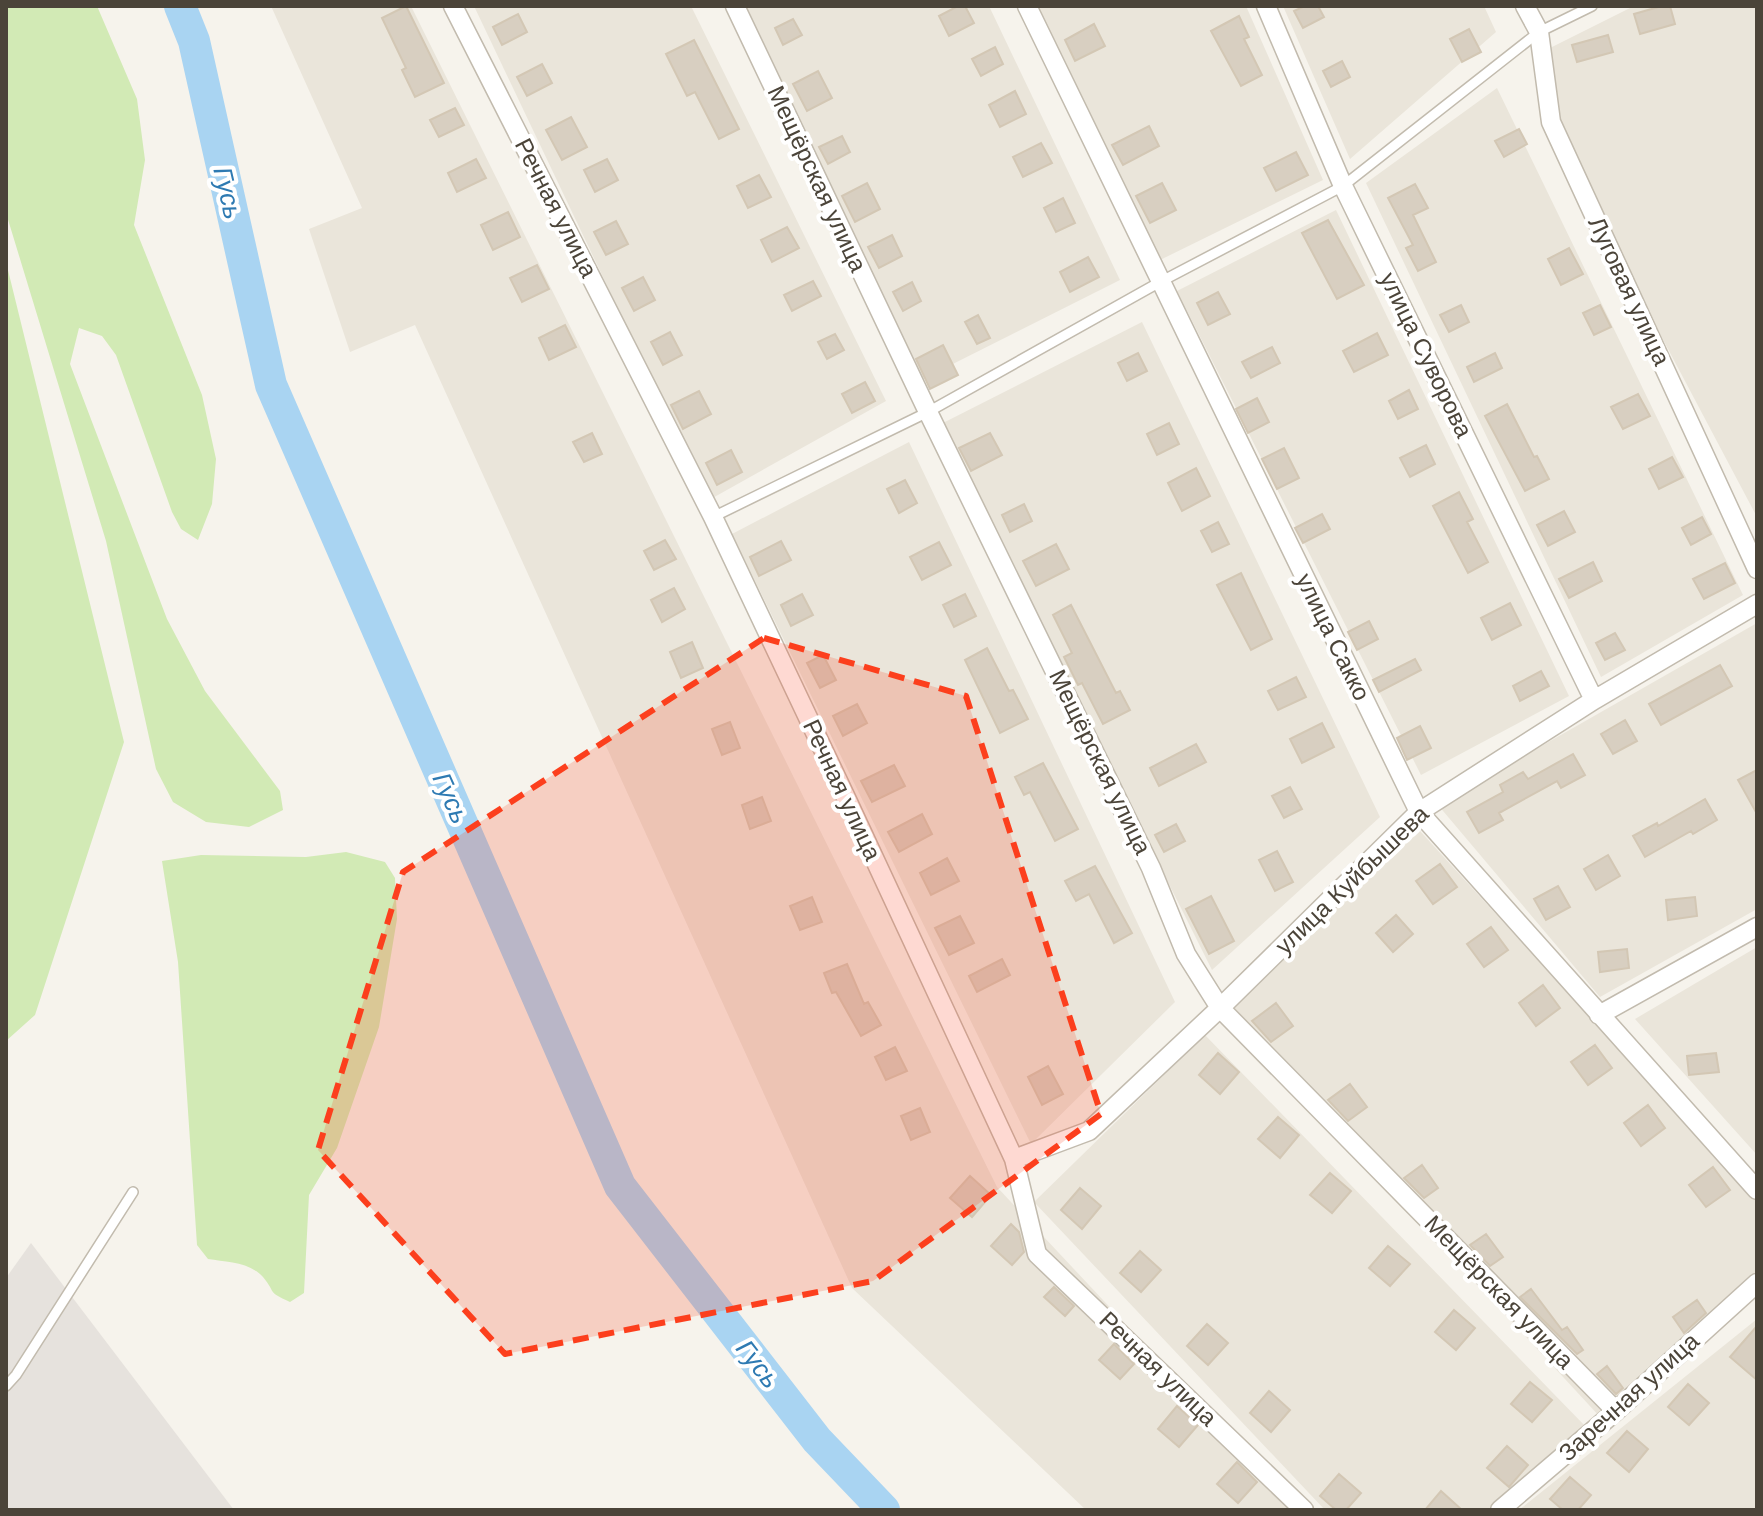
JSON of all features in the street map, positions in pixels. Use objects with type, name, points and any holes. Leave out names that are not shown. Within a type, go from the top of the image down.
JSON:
[{"type":"street","name":"Речная улица","points":[[453,6],[713,517],[1014,1159],[1037,1254],[1304,1510]]},
{"type":"street","name":"Мещёрская улица","points":[[735,6],[928,412],[1151,868],[1186,954],[1220,1008],[1616,1411]]},
{"type":"street","name":"улица Сакко","points":[[1027,6],[1419,812],[1757,1190]]},
{"type":"street","name":"улица Суворова","points":[[1266,6],[1343,186],[1594,700]]},
{"type":"street","name":"Луговая улица","points":[[1525,6],[1539,32],[1551,122],[1757,569]]},
{"type":"street","name":"улица Куйбышева","points":[[1014,1159],[1089,1131],[1220,1008],[1419,812],[1594,700],[1757,604]]},
{"type":"street","points":[[1599,1015],[1757,927]]},
{"type":"street","name":"Заречная улица","points":[[1500,1510],[1616,1411],[1757,1283]]},
{"type":"lane","points":[[713,517],[928,412],[1160,282],[1343,186],[1539,32],[1592,6]]},
{"type":"lane","points":[[6,1386],[133,1192]]},
{"type":"highlighted area","points":[[764,638],[966,696],[1101,1114],[873,1281],[505,1354],[318,1150],[403,872]]},
{"type":"shaded area","points":[[271,6],[411,6],[997,1187],[1300,1510],[1086,1510],[852,1288],[415,325],[350,352],[309,229],[362,208]]},
{"type":"shaded area","points":[[474,6],[691,6],[886,401],[709,500]]},
{"type":"shaded area","points":[[743,6],[989,6],[1120,280],[919,381]]},
{"type":"shaded area","points":[[1035,6],[1246,6],[1323,180],[1158,261]]},
{"type":"shaded area","points":[[1283,6],[1484,6],[1496,32],[1350,159]]},
{"type":"shaded area","points":[[1634,6],[1757,6],[1757,517],[1569,162],[1548,49]]},
{"type":"shaded area","points":[[1497,88],[1743,595],[1601,677],[1366,183]]},
{"type":"shaded area","points":[[1336,210],[1569,696],[1421,775],[1177,291]]},
{"type":"shaded area","points":[[1142,322],[1380,817],[1212,970],[939,425]]},
{"type":"shaded area","points":[[909,442],[1175,1002],[1031,1144],[732,534]]},
{"type":"shaded area","points":[[1757,623],[1757,909],[1600,997],[1438,805]]},
{"type":"shaded area","points":[[1420,831],[1757,1200],[1757,1294],[1601,1418],[1225,1012]]},
{"type":"shaded area","points":[[1757,947],[1757,1155],[1635,1019]]},
{"type":"shaded area","points":[[1205,1035],[1587,1428],[1487,1510],[1325,1510],[1034,1202]]},
{"type":"shaded area","points":[[31,1243],[234,1510],[6,1510],[6,1278]]},
{"type":"shaded area","points":[[1757,1319],[1757,1510],[1519,1510]]},
{"type":"green space","points":[[6,6],[97,6],[137,99],[145,160],[134,225],[202,395],[216,459],[212,504],[198,540],[181,529],[172,512],[116,355],[102,336],[79,328],[70,364],[167,619],[205,691],[280,791],[283,810],[249,827],[206,822],[173,802],[156,769],[106,541],[6,213]]},
{"type":"green space","points":[[6,262],[124,742],[35,1015],[6,1041]]},
{"type":"green space","points":[[346,852],[385,862],[395,878],[397,919],[379,1027],[337,1148],[309,1195],[304,1293],[290,1302],[275,1294],[258,1272],[237,1264],[208,1259],[197,1245],[178,962],[162,861],[201,855],[306,857]]},
{"type":"building","points":[[406,6],[444,83],[415,97],[402,70],[406,68],[382,18]]},
{"type":"building","points":[[958,6],[965,6],[974,23],[949,36],[939,16]]},
{"type":"building","points":[[1305,6],[1318,6],[1324,17],[1303,28],[1294,11]]},
{"type":"building","points":[[1670,6],[1675,24],[1640,34],[1634,14]]},
{"type":"building","points":[[518,14],[527,32],[502,45],[493,27]]},
{"type":"building","points":[[1239,16],[1249,37],[1244,39],[1262,75],[1241,86],[1211,31]]},
{"type":"building","points":[[793,19],[802,35],[783,45],[775,28]]},
{"type":"building","points":[[1094,24],[1105,46],[1075,61],[1065,40]]},
{"type":"building","points":[[1469,29],[1481,52],[1462,62],[1450,39]]},
{"type":"building","points":[[1608,35],[1613,52],[1577,62],[1572,45]]},
{"type":"building","points":[[694,40],[739,129],[719,139],[695,92],[687,96],[666,54]]},
{"type":"building","points":[[995,47],[1003,64],[981,76],[972,59]]},
{"type":"building","points":[[1342,61],[1350,77],[1331,87],[1323,71]]},
{"type":"building","points":[[542,64],[552,83],[527,96],[517,77]]},
{"type":"building","points":[[818,71],[832,98],[807,111],[793,84]]},
{"type":"building","points":[[1015,91],[1026,114],[1000,127],[989,105]]},
{"type":"building","points":[[455,108],[464,125],[439,137],[430,120]]},
{"type":"building","points":[[571,117],[587,147],[562,160],[546,130]]},
{"type":"building","points":[[1149,126],[1159,146],[1123,165],[1112,145]]},
{"type":"building","points":[[1519,129],[1527,144],[1504,157],[1495,141]]},
{"type":"building","points":[[842,136],[850,152],[828,164],[819,147]]},
{"type":"building","points":[[1041,143],[1052,163],[1023,177],[1013,157]]},
{"type":"building","points":[[1296,152],[1308,175],[1276,191],[1264,168]]},
{"type":"building","points":[[476,159],[486,178],[457,192],[448,173]]},
{"type":"building","points":[[607,159],[618,180],[595,192],[584,170]]},
{"type":"building","points":[[759,175],[771,197],[748,208],[737,186]]},
{"type":"building","points":[[867,183],[880,209],[855,222],[842,196]]},
{"type":"building","points":[[1162,183],[1176,210],[1150,223],[1136,196]]},
{"type":"building","points":[[1415,184],[1428,208],[1413,215],[1436,262],[1418,271],[1406,248],[1413,245],[1388,198]]},
{"type":"building","points":[[1063,198],[1075,223],[1056,232],[1044,208]]},
{"type":"building","points":[[508,212],[520,237],[493,250],[481,225]]},
{"type":"building","points":[[1328,220],[1364,285],[1337,299],[1302,233]]},
{"type":"building","points":[[616,221],[628,244],[606,255],[594,232]]},
{"type":"building","points":[[787,227],[799,248],[772,262],[761,240]]},
{"type":"building","points":[[892,235],[902,256],[879,268],[868,247]]},
{"type":"building","points":[[1569,248],[1583,274],[1561,285],[1548,259]]},
{"type":"building","points":[[1088,257],[1099,277],[1070,292],[1060,272]]},
{"type":"building","points":[[537,265],[549,289],[522,302],[510,278]]},
{"type":"building","points":[[643,277],[655,300],[634,311],[622,288]]},
{"type":"building","points":[[813,281],[821,296],[792,311],[784,295]]},
{"type":"building","points":[[912,282],[921,301],[903,311],[893,292]]},
{"type":"building","points":[[1218,292],[1230,314],[1208,325],[1197,303]]},
{"type":"building","points":[[1461,305],[1469,322],[1449,332],[1440,315]]},
{"type":"building","points":[[1600,305],[1611,327],[1594,335],[1583,313]]},
{"type":"building","points":[[978,315],[990,338],[977,344],[965,322]]},
{"type":"building","points":[[565,325],[576,347],[549,360],[539,338]]},
{"type":"building","points":[[670,332],[682,355],[663,365],[651,342]]},
{"type":"building","points":[[1377,333],[1388,355],[1354,372],[1343,351]]},
{"type":"building","points":[[835,334],[844,350],[827,359],[818,342]]},
{"type":"building","points":[[943,345],[958,375],[930,389],[916,359]]},
{"type":"building","points":[[1272,347],[1280,363],[1251,378],[1242,362]]},
{"type":"building","points":[[1138,353],[1147,371],[1127,381],[1118,363]]},
{"type":"building","points":[[1495,353],[1502,368],[1474,382],[1467,367]]},
{"type":"building","points":[[865,382],[875,401],[852,413],[842,394]]},
{"type":"building","points":[[1409,390],[1418,409],[1398,419],[1389,401]]},
{"type":"building","points":[[699,391],[711,414],[683,429],[671,405]]},
{"type":"building","points":[[1638,394],[1650,416],[1623,429],[1611,407]]},
{"type":"building","points":[[1257,398],[1269,422],[1248,433],[1236,409]]},
{"type":"building","points":[[1507,404],[1549,479],[1525,491],[1485,416]]},
{"type":"building","points":[[1169,423],[1179,444],[1157,455],[1147,434]]},
{"type":"building","points":[[592,433],[602,454],[584,462],[573,442]]},
{"type":"building","points":[[990,433],[1002,455],[971,471],[959,448]]},
{"type":"building","points":[[1426,445],[1435,464],[1410,477],[1400,458]]},
{"type":"building","points":[[1284,448],[1299,478],[1277,489],[1262,459]]},
{"type":"building","points":[[731,450],[742,472],[717,485],[706,463]]},
{"type":"building","points":[[1672,457],[1683,477],[1659,489],[1649,469]]},
{"type":"building","points":[[1196,468],[1210,496],[1182,511],[1168,483]]},
{"type":"building","points":[[905,480],[917,503],[899,513],[887,489]]},
{"type":"building","points":[[1459,492],[1473,519],[1467,522],[1488,562],[1468,573],[1433,506]]},
{"type":"building","points":[[1024,504],[1032,521],[1010,532],[1002,515]]},
{"type":"building","points":[[1564,511],[1575,532],[1548,546],[1537,525]]},
{"type":"building","points":[[1322,514],[1330,529],[1303,543],[1295,528]]},
{"type":"building","points":[[1702,517],[1711,534],[1691,545],[1682,528]]},
{"type":"building","points":[[1218,522],[1229,544],[1212,552],[1201,531]]},
{"type":"building","points":[[665,540],[676,559],[654,570],[644,551]]},
{"type":"building","points":[[781,541],[791,560],[759,576],[750,557]]},
{"type":"building","points":[[939,542],[951,565],[922,580],[910,557]]},
{"type":"building","points":[[1056,544],[1069,569],[1036,586],[1023,561]]},
{"type":"building","points":[[1593,562],[1602,581],[1569,598],[1559,579]]},
{"type":"building","points":[[1725,563],[1735,583],[1704,599],[1693,579]]},
{"type":"building","points":[[1241,573],[1272,639],[1251,650],[1217,585]]},
{"type":"building","points":[[674,588],[685,609],[662,622],[651,600]]},
{"type":"building","points":[[802,594],[813,615],[791,626],[781,605]]},
{"type":"building","points":[[965,594],[976,616],[954,627],[943,605]]},
{"type":"building","points":[[1510,603],[1521,625],[1492,640],[1481,618]]},
{"type":"building","points":[[1071,605],[1116,693],[1120,691],[1130,710],[1103,724],[1082,683],[1078,685],[1064,657],[1072,653],[1053,615]]},
{"type":"building","points":[[1369,621],[1378,639],[1357,650],[1348,632]]},
{"type":"building","points":[[1615,633],[1625,650],[1605,660],[1596,643]]},
{"type":"building","points":[[692,642],[703,668],[681,678],[670,652]]},
{"type":"building","points":[[987,648],[1009,691],[1013,690],[1028,719],[1000,733],[965,660]]},
{"type":"building","points":[[823,655],[836,680],[820,688],[807,663]]},
{"type":"building","points":[[1415,659],[1421,670],[1379,692],[1373,680]]},
{"type":"building","points":[[1720,665],[1732,686],[1661,725],[1649,704]]},
{"type":"building","points":[[1541,671],[1549,686],[1520,701],[1513,686]]},
{"type":"building","points":[[1296,677],[1306,697],[1278,710],[1268,691]]},
{"type":"building","points":[[857,704],[867,723],[843,736],[833,716]]},
{"type":"building","points":[[1625,720],[1637,741],[1613,754],[1601,734]]},
{"type":"building","points":[[730,722],[740,748],[722,755],[712,729]]},
{"type":"building","points":[[1322,723],[1334,747],[1302,763],[1290,739]]},
{"type":"building","points":[[1420,726],[1431,748],[1407,760],[1397,738]]},
{"type":"building","points":[[1196,744],[1206,762],[1159,786],[1150,768]]},
{"type":"building","points":[[1573,754],[1585,775],[1561,788],[1557,781],[1499,813],[1503,820],[1479,833],[1467,812],[1503,792],[1500,785],[1523,772],[1528,779]]},
{"type":"building","points":[[1043,763],[1078,829],[1055,841],[1030,792],[1024,795],[1015,777]]},
{"type":"building","points":[[894,765],[905,786],[872,802],[861,781]]},
{"type":"building","points":[[1757,770],[1757,814],[1738,780]]},
{"type":"building","points":[[1290,787],[1302,809],[1284,818],[1272,796]]},
{"type":"building","points":[[762,797],[771,821],[750,829],[742,805]]},
{"type":"building","points":[[1705,799],[1717,820],[1645,857],[1633,836],[1657,823],[1658,826]]},
{"type":"building","points":[[922,814],[932,834],[899,852],[888,832]]},
{"type":"building","points":[[1176,824],[1185,841],[1164,852],[1155,835]]},
{"type":"building","points":[[1277,851],[1293,882],[1275,891],[1259,860]]},
{"type":"building","points":[[1608,855],[1620,876],[1596,890],[1584,869]]},
{"type":"building","points":[[947,858],[959,881],[931,895],[920,873]]},
{"type":"building","points":[[1440,864],[1457,887],[1433,904],[1416,881]]},
{"type":"building","points":[[1095,866],[1132,933],[1114,943],[1089,894],[1076,901],[1065,881]]},
{"type":"building","points":[[1558,886],[1570,907],[1546,920],[1534,899]]},
{"type":"building","points":[[1211,896],[1234,941],[1209,954],[1186,909]]},
{"type":"building","points":[[812,897],[822,922],[800,930],[790,906]]},
{"type":"building","points":[[1695,897],[1697,916],[1668,920],[1666,900]]},
{"type":"building","points":[[1396,915],[1413,934],[1393,952],[1376,933]]},
{"type":"building","points":[[960,916],[974,943],[949,955],[935,928]]},
{"type":"building","points":[[1491,927],[1508,950],[1484,967],[1467,944]]},
{"type":"building","points":[[1627,949],[1629,968],[1600,972],[1598,952]]},
{"type":"building","points":[[1002,959],[1010,975],[977,992],[969,976]]},
{"type":"building","points":[[847,964],[864,1004],[868,1002],[881,1025],[861,1036],[836,992],[832,993],[824,973]]},
{"type":"building","points":[[1543,985],[1560,1008],[1536,1026],[1519,1003]]},
{"type":"building","points":[[1276,1003],[1293,1026],[1271,1042],[1252,1021]]},
{"type":"building","points":[[1595,1045],[1612,1068],[1588,1085],[1571,1062]]},
{"type":"building","points":[[895,1047],[907,1071],[886,1080],[875,1057]]},
{"type":"building","points":[[1218,1053],[1239,1072],[1220,1094],[1199,1075]]},
{"type":"building","points":[[1716,1053],[1719,1072],[1689,1075],[1687,1056]]},
{"type":"building","points":[[1048,1066],[1063,1094],[1042,1105],[1028,1077]]},
{"type":"building","points":[[1350,1084],[1367,1107],[1348,1121],[1328,1100]]},
{"type":"building","points":[[1648,1105],[1665,1128],[1641,1146],[1624,1123]]},
{"type":"building","points":[[920,1108],[930,1132],[911,1140],[901,1116]]},
{"type":"building","points":[[1278,1117],[1299,1135],[1280,1158],[1258,1139]]},
{"type":"building","points":[[1422,1165],[1438,1188],[1424,1198],[1404,1178]]},
{"type":"building","points":[[1713,1167],[1730,1190],[1706,1207],[1689,1185]]},
{"type":"building","points":[[1330,1173],[1351,1191],[1332,1213],[1310,1195]]},
{"type":"building","points":[[970,1176],[991,1195],[972,1217],[950,1198]]},
{"type":"building","points":[[1080,1188],[1101,1206],[1082,1229],[1061,1210]]},
{"type":"building","points":[[1011,1224],[1019,1232],[1024,1252],[1012,1265],[991,1246]]},
{"type":"building","points":[[1486,1234],[1503,1257],[1490,1266],[1470,1245]]},
{"type":"building","points":[[1388,1246],[1410,1264],[1390,1286],[1369,1268]]},
{"type":"building","points":[[1140,1251],[1161,1270],[1141,1292],[1120,1273]]},
{"type":"building","points":[[1054,1287],[1074,1306],[1065,1316],[1044,1297]]},
{"type":"building","points":[[1531,1289],[1562,1330],[1567,1327],[1583,1350],[1577,1354],[1520,1297]]},
{"type":"building","points":[[1697,1300],[1706,1313],[1684,1333],[1673,1317]]},
{"type":"building","points":[[1454,1310],[1475,1328],[1456,1350],[1435,1332]]},
{"type":"building","points":[[1207,1324],[1228,1343],[1208,1365],[1187,1346]]},
{"type":"building","points":[[1757,1326],[1757,1380],[1730,1357]]},
{"type":"building","points":[[1114,1344],[1134,1364],[1120,1379],[1099,1360]]},
{"type":"building","points":[[1607,1366],[1623,1388],[1616,1394],[1597,1374]]},
{"type":"building","points":[[1530,1382],[1552,1400],[1532,1422],[1511,1404]]},
{"type":"building","points":[[1688,1384],[1709,1403],[1689,1425],[1668,1407]]},
{"type":"building","points":[[1269,1391],[1290,1410],[1271,1432],[1250,1413]]},
{"type":"building","points":[[1177,1406],[1198,1425],[1179,1447],[1158,1429]]},
{"type":"building","points":[[1627,1431],[1648,1449],[1629,1472],[1607,1453]]},
{"type":"building","points":[[1507,1446],[1528,1465],[1509,1487],[1487,1468]]},
{"type":"building","points":[[1237,1462],[1257,1482],[1238,1503],[1217,1484]]},
{"type":"building","points":[[1339,1474],[1361,1493],[1346,1510],[1336,1510],[1320,1496]]},
{"type":"building","points":[[1570,1477],[1591,1495],[1578,1510],[1563,1510],[1550,1499]]},
{"type":"building","points":[[1441,1491],[1462,1510],[1425,1510]]},
{"type":"waterway","name":"Гусь","points":[[180,6],[194,41],[271,385],[620,1186],[817,1440],[884,1510]]}]
